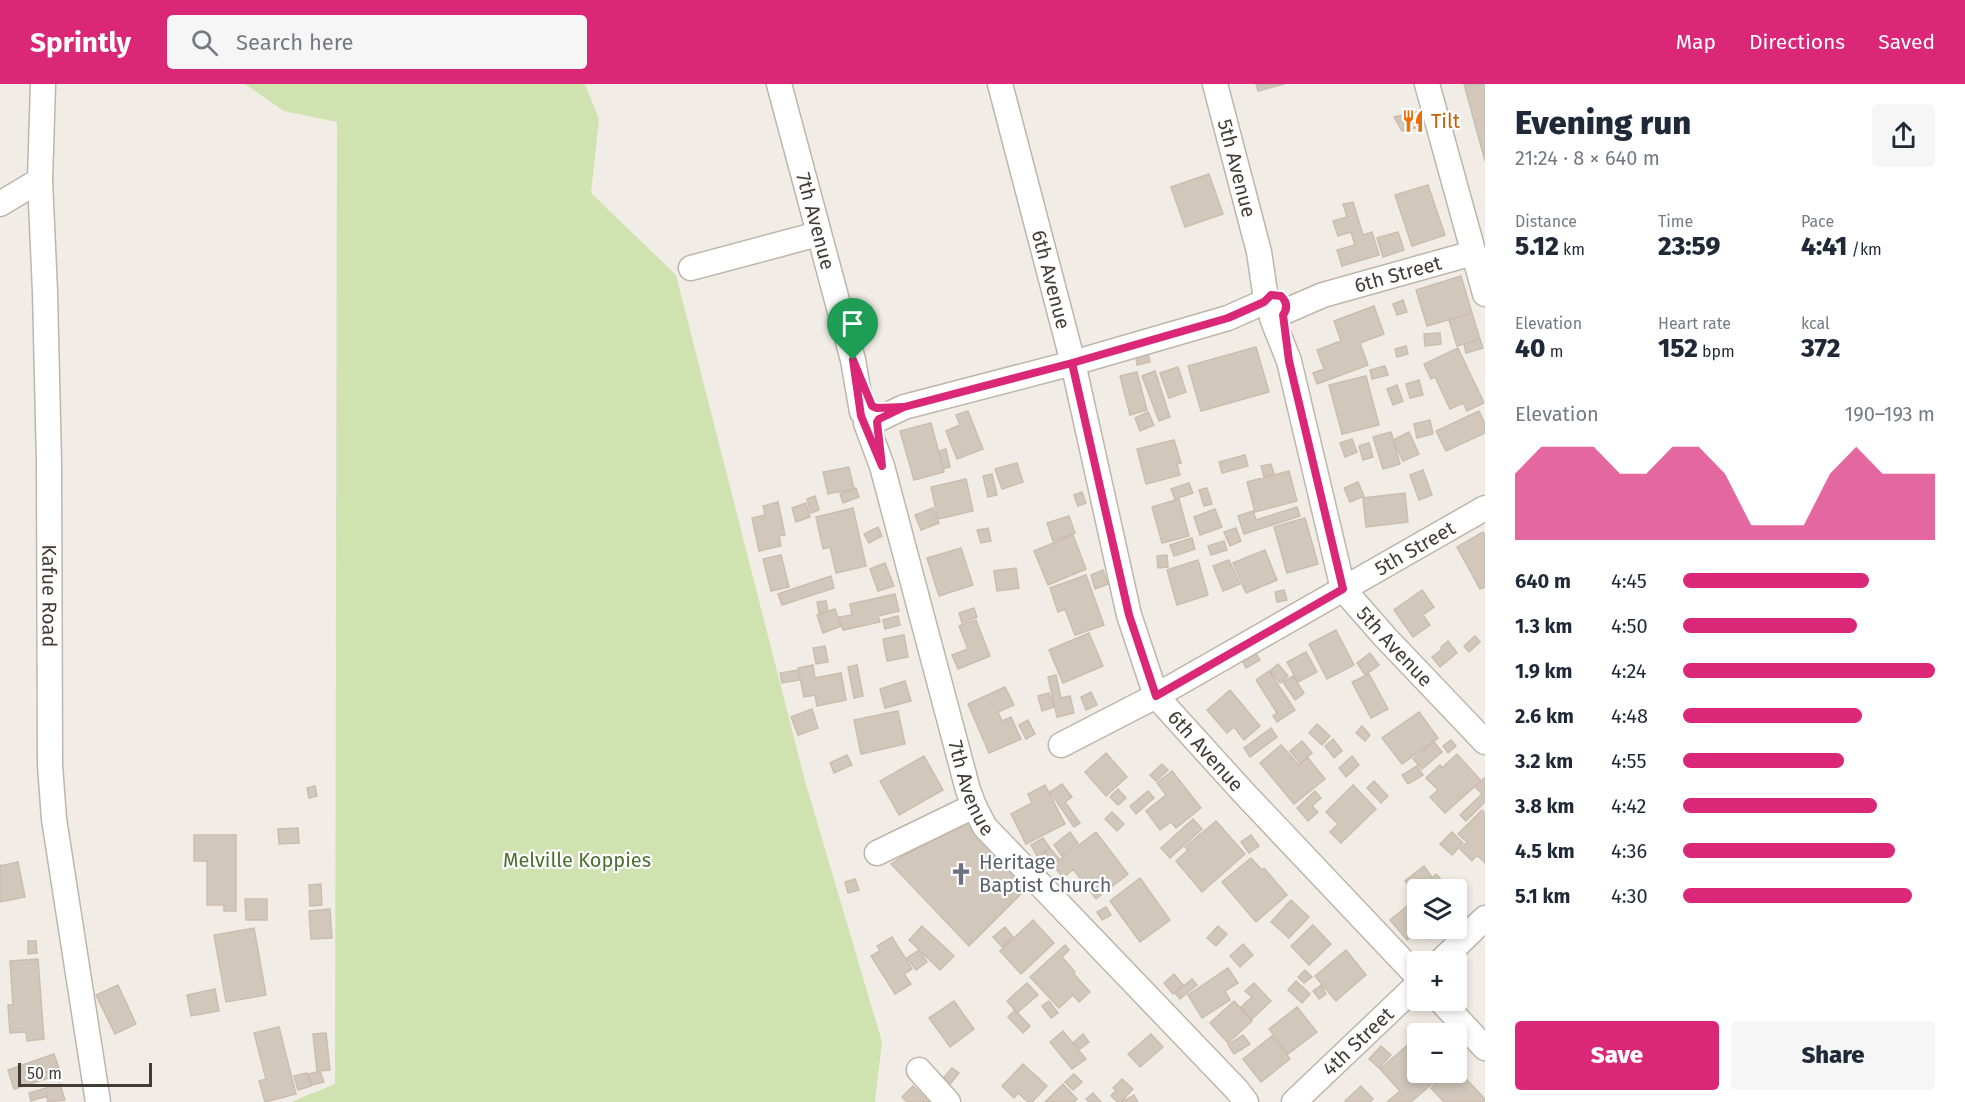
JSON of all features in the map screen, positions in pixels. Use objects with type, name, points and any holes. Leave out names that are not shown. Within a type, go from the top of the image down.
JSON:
[{"type":"street","name":"Kafue Road","points":[[43,84],[40,180],[49,463],[50,765],[57,839],[98,1102]]},
{"type":"street","name":"7th Avenue","points":[[779,84],[853,360],[872,415],[882,466],[974,806],[986,827],[1012,856],[1245,1098]]},
{"type":"street","name":"6th Avenue","points":[[1000,84],[1072,363],[1129,615],[1156,696],[1407,965]]},
{"type":"street","name":"5th Avenue","points":[[1215,84],[1289,361],[1343,589],[1392,645],[1485,742]]},
{"type":"street","points":[[1427,84],[1485,294]]},
{"type":"street","points":[[0,204],[40,180]]},
{"type":"street","points":[[691,268],[818,234]]},
{"type":"street","name":"6th Street","points":[[872,415],[1072,363],[1228,318],[1323,295],[1473,253]]},
{"type":"street","name":"5th Street","points":[[1061,745],[1156,696],[1485,508]]},
{"type":"street","points":[[877,853],[974,806]]},
{"type":"street","points":[[1451,951],[1485,918]]},
{"type":"street","name":"4th Street","points":[[1294,1101],[1407,994]]},
{"type":"street","points":[[1450,1011],[1485,1048]]},
{"type":"street","points":[[919,1070],[948,1102]]},
{"type":"green space","name":"Melville Koppies","points":[[245,84],[585,84],[599,119],[591,193],[676,275],[805,781],[882,1042],[875,1102],[291,1102],[335,1084],[337,122],[284,111]]},
{"type":"building","points":[[1256,84],[1284,84],[1258,91]]},
{"type":"building","points":[[1464,84],[1485,84],[1485,161]]},
{"type":"building","name":"Tilt","points":[[1426,110],[1430,125],[1402,131],[1394,117]]},
{"type":"building","points":[[1209,174],[1223,214],[1185,227],[1171,187]]},
{"type":"building","points":[[1428,185],[1445,235],[1412,246],[1395,195]]},
{"type":"building","points":[[1353,202],[1363,235],[1372,232],[1379,255],[1342,266],[1337,250],[1355,245],[1351,232],[1338,236],[1333,221],[1347,217],[1343,204]]},
{"type":"building","points":[[1398,232],[1404,250],[1383,257],[1377,238]]},
{"type":"building","points":[[1461,276],[1472,313],[1427,326],[1416,290]]},
{"type":"building","points":[[1403,300],[1407,312],[1397,315],[1393,304]]},
{"type":"building","points":[[1374,306],[1384,334],[1360,343],[1368,365],[1317,384],[1313,373],[1324,369],[1317,350],[1341,341],[1334,321]]},
{"type":"building","points":[[1472,313],[1480,339],[1457,346],[1449,320]]},
{"type":"building","points":[[1440,333],[1441,344],[1425,346],[1424,334]]},
{"type":"building","points":[[1480,339],[1483,348],[1466,353],[1464,344]]},
{"type":"building","points":[[1406,346],[1408,354],[1397,357],[1395,349]]},
{"type":"building","points":[[1256,347],[1269,392],[1201,411],[1188,366]]},
{"type":"building","points":[[1458,348],[1484,403],[1467,411],[1463,403],[1450,409],[1435,377],[1431,379],[1424,364]]},
{"type":"building","points":[[1148,354],[1150,362],[1137,365],[1136,357]]},
{"type":"building","points":[[1385,366],[1388,375],[1372,379],[1370,370]]},
{"type":"building","points":[[1178,367],[1186,392],[1169,398],[1160,373]]},
{"type":"building","points":[[1155,371],[1170,417],[1159,421],[1142,376]]},
{"type":"building","points":[[1137,372],[1147,410],[1130,415],[1120,376]]},
{"type":"building","points":[[1366,376],[1379,425],[1342,434],[1329,385]]},
{"type":"building","points":[[1419,380],[1423,395],[1410,398],[1406,384]]},
{"type":"building","points":[[1397,385],[1403,401],[1393,405],[1387,389]]},
{"type":"building","points":[[968,411],[983,449],[957,459],[946,431],[960,425],[956,415]]},
{"type":"building","points":[[1479,411],[1485,424],[1485,433],[1446,451],[1436,431]]},
{"type":"building","points":[[1148,412],[1154,425],[1140,431],[1135,418]]},
{"type":"building","points":[[1430,420],[1433,434],[1417,438],[1414,424]]},
{"type":"building","points":[[931,423],[944,472],[914,480],[900,431]]},
{"type":"building","points":[[1391,432],[1400,464],[1383,469],[1373,437]]},
{"type":"building","points":[[1409,432],[1419,454],[1403,461],[1393,440]]},
{"type":"building","points":[[1352,439],[1357,452],[1345,457],[1340,443]]},
{"type":"building","points":[[1174,440],[1181,463],[1177,464],[1180,475],[1146,484],[1137,449]]},
{"type":"building","points":[[1369,443],[1373,457],[1363,460],[1359,446]]},
{"type":"building","points":[[946,449],[950,467],[943,469],[939,451]]},
{"type":"building","points":[[1245,455],[1248,466],[1222,473],[1219,462]]},
{"type":"building","points":[[1017,463],[1023,482],[1002,489],[995,469]]},
{"type":"building","points":[[1271,464],[1274,474],[1264,477],[1261,466]]},
{"type":"building","points":[[849,467],[854,489],[828,494],[823,472]]},
{"type":"building","points":[[1423,470],[1432,495],[1419,500],[1410,475]]},
{"type":"building","points":[[1289,471],[1297,501],[1255,512],[1247,482]]},
{"type":"building","points":[[992,474],[997,495],[988,497],[983,476]]},
{"type":"building","points":[[966,479],[973,511],[938,519],[931,487]]},
{"type":"building","points":[[1358,482],[1364,496],[1350,502],[1344,488]]},
{"type":"building","points":[[1189,483],[1193,493],[1175,499],[1171,489]]},
{"type":"building","points":[[856,488],[859,497],[843,503],[840,494]]},
{"type":"building","points":[[1207,488],[1212,504],[1204,506],[1199,490]]},
{"type":"building","points":[[1082,492],[1086,503],[1078,506],[1074,495]]},
{"type":"building","points":[[1405,493],[1408,522],[1366,527],[1363,498]]},
{"type":"building","points":[[815,496],[819,510],[811,513],[807,499]]},
{"type":"building","points":[[1179,499],[1189,536],[1162,543],[1152,507]]},
{"type":"building","points":[[778,502],[785,535],[779,536],[781,546],[759,551],[752,518],[765,515],[763,506]]},
{"type":"building","points":[[806,503],[810,517],[796,522],[792,508]]},
{"type":"building","points":[[1297,507],[1300,516],[1244,534],[1238,516],[1253,511],[1256,520]]},
{"type":"building","points":[[853,508],[866,566],[836,573],[830,547],[823,549],[816,517]]},
{"type":"building","points":[[933,508],[939,523],[921,530],[915,515]]},
{"type":"building","points":[[1215,509],[1222,527],[1200,535],[1194,517]]},
{"type":"building","points":[[1069,516],[1075,533],[1053,541],[1047,523]]},
{"type":"building","points":[[1305,518],[1318,564],[1287,573],[1274,527]]},
{"type":"building","points":[[878,527],[882,536],[869,543],[864,534]]},
{"type":"building","points":[[988,528],[991,541],[981,543],[977,530]]},
{"type":"building","points":[[1236,528],[1241,541],[1230,546],[1224,532]]},
{"type":"building","points":[[1483,532],[1485,535],[1485,587],[1480,589],[1457,547]]},
{"type":"building","points":[[1073,535],[1086,569],[1048,585],[1034,551]]},
{"type":"building","points":[[1192,538],[1195,549],[1174,556],[1170,545]]},
{"type":"building","points":[[1224,541],[1227,550],[1211,555],[1208,546]]},
{"type":"building","points":[[961,548],[973,585],[939,596],[927,558]]},
{"type":"building","points":[[1265,550],[1277,580],[1246,593],[1233,563]]},
{"type":"building","points":[[781,555],[789,587],[771,591],[763,559]]},
{"type":"building","points":[[1167,555],[1168,567],[1158,568],[1157,556]]},
{"type":"building","points":[[1198,560],[1208,595],[1177,605],[1167,570]]},
{"type":"building","points":[[1229,560],[1240,584],[1223,591],[1213,566]]},
{"type":"building","points":[[885,563],[894,586],[878,591],[870,569]]},
{"type":"building","points":[[1016,568],[1019,588],[997,591],[994,571]]},
{"type":"building","points":[[1103,570],[1108,584],[1095,589],[1091,575]]},
{"type":"building","points":[[1086,575],[1104,625],[1075,635],[1065,609],[1058,612],[1050,588]]},
{"type":"building","points":[[831,576],[834,588],[782,605],[778,594]]},
{"type":"building","points":[[1284,590],[1287,600],[1277,602],[1275,592]]},
{"type":"building","points":[[1422,590],[1434,607],[1423,615],[1430,625],[1413,637],[1394,610]]},
{"type":"building","points":[[895,594],[899,611],[878,616],[880,622],[843,630],[839,617],[852,615],[850,604]]},
{"type":"building","points":[[826,601],[828,611],[819,613],[817,602]]},
{"type":"building","points":[[974,608],[977,617],[962,623],[959,613]]},
{"type":"building","points":[[835,609],[841,626],[823,633],[817,615]]},
{"type":"building","points":[[898,616],[900,625],[885,629],[883,620]]},
{"type":"building","points":[[976,620],[990,656],[958,669],[952,655],[968,649],[959,626]]},
{"type":"building","points":[[1336,630],[1354,665],[1327,679],[1309,644]]},
{"type":"building","points":[[1089,633],[1103,666],[1063,683],[1049,650]]},
{"type":"building","points":[[904,635],[908,657],[887,661],[883,639]]},
{"type":"building","points":[[1475,636],[1480,642],[1469,652],[1464,646]]},
{"type":"building","points":[[1448,641],[1457,653],[1440,667],[1432,657]]},
{"type":"building","points":[[825,646],[828,662],[816,664],[813,648]]},
{"type":"building","points":[[1253,649],[1260,660],[1246,668],[1240,656]]},
{"type":"building","points":[[1306,652],[1317,672],[1298,682],[1287,662]]},
{"type":"building","points":[[1370,653],[1379,665],[1365,675],[1357,663]]},
{"type":"building","points":[[1278,664],[1288,676],[1280,683],[1270,671]]},
{"type":"building","points":[[813,665],[815,678],[841,673],[846,700],[817,706],[815,695],[804,697],[798,668]]},
{"type":"building","points":[[857,665],[863,696],[854,698],[848,667]]},
{"type":"building","points":[[798,670],[800,680],[782,683],[780,673]]},
{"type":"building","points":[[1269,671],[1295,710],[1277,722],[1273,716],[1277,713],[1256,680]]},
{"type":"building","points":[[1369,674],[1388,709],[1371,718],[1352,682]]},
{"type":"building","points":[[1056,675],[1061,698],[1070,696],[1074,713],[1057,717],[1048,677]]},
{"type":"building","points":[[1293,676],[1304,693],[1295,700],[1283,682]]},
{"type":"building","points":[[905,681],[911,701],[885,708],[880,689]]},
{"type":"building","points":[[1005,687],[1014,705],[998,712],[1002,721],[1011,717],[1021,739],[989,753],[968,704]]},
{"type":"building","points":[[1230,690],[1260,726],[1244,740],[1234,727],[1227,733],[1207,710]]},
{"type":"building","points":[[1091,692],[1097,705],[1086,710],[1081,697]]},
{"type":"building","points":[[1049,693],[1054,707],[1042,711],[1038,696]]},
{"type":"building","points":[[812,709],[818,728],[798,735],[791,717]]},
{"type":"building","points":[[898,711],[905,744],[861,754],[854,720]]},
{"type":"building","points":[[1419,712],[1438,738],[1402,764],[1382,738]]},
{"type":"building","points":[[1028,720],[1035,734],[1026,739],[1019,725]]},
{"type":"building","points":[[1317,724],[1330,736],[1322,745],[1309,733]]},
{"type":"building","points":[[1362,726],[1370,735],[1365,741],[1356,733]]},
{"type":"building","points":[[1271,728],[1277,737],[1250,757],[1244,748]]},
{"type":"building","points":[[1333,739],[1342,751],[1334,758],[1325,746]]},
{"type":"building","points":[[1451,740],[1456,746],[1448,753],[1443,746]]},
{"type":"building","points":[[1302,741],[1312,753],[1300,763],[1290,751]]},
{"type":"building","points":[[1434,742],[1442,752],[1422,769],[1413,759]]},
{"type":"building","points":[[1281,745],[1299,765],[1308,758],[1325,779],[1294,804],[1260,763]]},
{"type":"building","points":[[1106,753],[1127,777],[1106,796],[1085,772]]},
{"type":"building","points":[[1457,754],[1481,781],[1445,813],[1430,797],[1438,790],[1426,778],[1440,765],[1442,768]]},
{"type":"building","points":[[847,755],[852,765],[834,773],[830,763]]},
{"type":"building","points":[[924,756],[943,790],[899,815],[880,781]]},
{"type":"building","points":[[1352,756],[1359,765],[1346,777],[1339,768]]},
{"type":"building","points":[[1162,764],[1168,770],[1156,781],[1150,775]]},
{"type":"building","points":[[1417,766],[1423,775],[1408,784],[1402,775]]},
{"type":"building","points":[[1172,771],[1201,808],[1176,828],[1171,822],[1160,830],[1146,811],[1166,795],[1157,783]]},
{"type":"building","points":[[1485,779],[1485,797],[1475,787]]},
{"type":"building","points":[[1374,781],[1388,796],[1381,803],[1367,788]]},
{"type":"building","points":[[1062,784],[1072,797],[1065,802],[1080,823],[1074,827],[1050,792]]},
{"type":"building","points":[[1045,785],[1065,824],[1026,844],[1011,814],[1032,803],[1028,794]]},
{"type":"building","points":[[1353,785],[1376,809],[1341,843],[1330,832],[1338,824],[1326,812]]},
{"type":"building","points":[[315,786],[317,796],[309,798],[307,788]]},
{"type":"building","points":[[1118,789],[1126,798],[1118,805],[1110,797]]},
{"type":"building","points":[[1148,791],[1154,798],[1136,814],[1130,806]]},
{"type":"building","points":[[1315,791],[1321,798],[1312,806],[1318,812],[1308,821],[1297,808]]},
{"type":"building","points":[[1482,794],[1485,802],[1466,821],[1460,815]]},
{"type":"building","points":[[1482,810],[1485,813],[1485,863],[1477,855],[1472,861],[1460,849],[1467,842],[1458,834]]},
{"type":"building","points":[[1112,812],[1124,824],[1117,831],[1105,819]]},
{"type":"building","name":"Heritage Baptist Church","points":[[968,814],[1031,884],[969,946],[891,864]]},
{"type":"building","points":[[1193,819],[1202,829],[1170,858],[1161,848]]},
{"type":"building","points":[[1216,821],[1245,854],[1202,892],[1176,861],[1188,850],[1185,847]]},
{"type":"building","points":[[298,828],[299,843],[279,844],[278,829]]},
{"type":"building","points":[[1070,832],[1078,843],[1062,856],[1054,845]]},
{"type":"building","points":[[1096,832],[1128,874],[1096,899],[1073,869],[1063,878],[1053,865]]},
{"type":"building","points":[[1452,832],[1463,843],[1452,855],[1440,844]]},
{"type":"building","points":[[194,835],[236,835],[236,911],[224,911],[224,905],[207,905],[207,861],[194,861]]},
{"type":"building","points":[[1251,835],[1259,846],[1249,853],[1241,842]]},
{"type":"building","points":[[1043,838],[1050,848],[1037,856],[1031,845]]},
{"type":"building","points":[[1050,848],[1059,859],[1049,868],[1040,857]]},
{"type":"building","points":[[1251,858],[1262,870],[1264,868],[1287,895],[1256,922],[1222,882]]},
{"type":"building","points":[[18,862],[25,897],[0,902],[0,866]]},
{"type":"building","points":[[1424,866],[1432,877],[1429,879],[1408,879]]},
{"type":"building","points":[[1436,874],[1441,879],[1431,879]]},
{"type":"building","points":[[1140,878],[1170,920],[1140,942],[1110,901]]},
{"type":"building","points":[[855,879],[859,890],[848,893],[845,882]]},
{"type":"building","points":[[321,884],[322,905],[310,906],[309,885]]},
{"type":"building","points":[[245,899],[267,899],[267,920],[246,920]]},
{"type":"building","points":[[1291,900],[1309,917],[1289,938],[1271,922]]},
{"type":"building","points":[[1407,906],[1408,939],[1407,940],[1390,920]]},
{"type":"building","points":[[1106,907],[1111,915],[1102,920],[1097,912]]},
{"type":"building","points":[[330,909],[332,938],[311,939],[309,911]]},
{"type":"building","points":[[1033,920],[1054,943],[1021,974],[1000,951]]},
{"type":"building","points":[[1313,925],[1331,944],[1309,965],[1291,946]]},
{"type":"building","points":[[922,926],[954,956],[940,970],[909,940]]},
{"type":"building","points":[[1218,926],[1227,934],[1216,946],[1207,938]]},
{"type":"building","points":[[1005,927],[1013,937],[1002,947],[993,937]]},
{"type":"building","points":[[254,928],[266,995],[226,1002],[214,935]]},
{"type":"building","points":[[892,937],[912,969],[904,974],[911,984],[895,994],[871,956],[880,951],[877,946]]},
{"type":"building","points":[[28,941],[36,941],[37,953],[28,954]]},
{"type":"building","points":[[1243,944],[1253,955],[1240,967],[1230,956]]},
{"type":"building","points":[[1065,945],[1069,950],[1062,957],[1090,992],[1079,1002],[1073,995],[1059,1008],[1030,977]]},
{"type":"building","points":[[919,950],[927,962],[916,970],[907,958]]},
{"type":"building","points":[[1346,950],[1366,975],[1336,1001],[1315,976]]},
{"type":"building","points":[[38,959],[44,1039],[27,1041],[26,1032],[10,1033],[8,1005],[13,1005],[10,961]]},
{"type":"building","points":[[1228,968],[1238,983],[1225,991],[1230,1000],[1202,1018],[1188,995]]},
{"type":"building","points":[[1305,970],[1312,977],[1304,983],[1298,977]]},
{"type":"building","points":[[1174,974],[1183,985],[1173,994],[1164,983]]},
{"type":"building","points":[[1192,979],[1197,985],[1180,999],[1175,993]]},
{"type":"building","points":[[1296,981],[1310,994],[1302,1003],[1288,990]]},
{"type":"building","points":[[1027,983],[1038,995],[1017,1013],[1007,1001]]},
{"type":"building","points":[[1254,983],[1271,1001],[1252,1019],[1241,1007],[1252,997],[1245,991]]},
{"type":"building","points":[[118,985],[136,1024],[115,1034],[96,995]]},
{"type":"building","points":[[1321,985],[1326,994],[1319,999],[1313,991]]},
{"type":"building","points":[[215,989],[219,1011],[191,1016],[187,995]]},
{"type":"building","points":[[954,1001],[974,1029],[950,1047],[929,1018]]},
{"type":"building","points":[[1049,1001],[1058,1013],[1051,1018],[1042,1006]]},
{"type":"building","points":[[1234,1001],[1252,1021],[1228,1043],[1210,1023]]},
{"type":"building","points":[[1297,1007],[1317,1032],[1288,1054],[1269,1029]]},
{"type":"building","points":[[1015,1010],[1030,1026],[1023,1033],[1008,1017]]},
{"type":"building","points":[[279,1027],[296,1094],[265,1102],[259,1081],[266,1079],[254,1033]]},
{"type":"building","points":[[1063,1031],[1086,1059],[1072,1069],[1050,1042]]},
{"type":"building","points":[[326,1033],[330,1070],[317,1071],[313,1034]]},
{"type":"building","points":[[1083,1034],[1089,1042],[1080,1049],[1074,1042]]},
{"type":"building","points":[[1151,1034],[1163,1047],[1140,1067],[1128,1054]]},
{"type":"building","points":[[1243,1035],[1250,1044],[1234,1054],[1228,1045]]},
{"type":"building","points":[[1272,1036],[1290,1059],[1261,1082],[1243,1059]]},
{"type":"building","points":[[1407,1045],[1407,1083],[1433,1083],[1411,1102],[1387,1102],[1400,1091],[1380,1069]]},
{"type":"building","points":[[1381,1046],[1391,1055],[1379,1068],[1369,1059]]},
{"type":"building","points":[[54,1054],[61,1074],[14,1089],[8,1070]]},
{"type":"building","points":[[1023,1064],[1047,1086],[1032,1102],[1028,1102],[1018,1093],[1014,1098],[1002,1086]]},
{"type":"building","points":[[952,1068],[959,1073],[948,1087],[941,1081]]},
{"type":"building","points":[[320,1071],[324,1082],[312,1085],[309,1074]]},
{"type":"building","points":[[307,1073],[311,1086],[298,1090],[294,1076]]},
{"type":"building","points":[[1074,1074],[1082,1082],[1073,1090],[1065,1082]]},
{"type":"building","points":[[1122,1079],[1133,1089],[1121,1102],[1118,1102],[1111,1096],[1116,1090],[1113,1088]]},
{"type":"building","points":[[1467,1080],[1485,1099],[1485,1102],[1444,1102],[1431,1088],[1436,1083],[1467,1083]]},
{"type":"building","points":[[60,1084],[65,1100],[48,1102],[47,1096],[31,1101],[29,1093]]},
{"type":"building","points":[[1063,1084],[1077,1099],[1074,1102],[1045,1102]]},
{"type":"building","points":[[913,1086],[929,1102],[907,1102],[902,1097]]},
{"type":"building","points":[[1361,1086],[1373,1099],[1370,1102],[1345,1101]]},
{"type":"building","points":[[1093,1093],[1101,1102],[1089,1102],[1086,1099]]},
{"type":"building","points":[[1134,1095],[1138,1102],[1122,1102]]},
{"type":"place","name":"Tilt","points":[[1413,121]]},
{"type":"place","name":"Heritage Baptist Church","points":[[961,874]]},
{"type":"route","points":[[853,360],[861,416],[866,423],[882,466],[877,422],[904,407],[1072,363],[1228,318],[1264,302],[1271,295],[1281,296],[1287,304],[1283,315],[1289,361],[1343,589],[1156,696],[1129,615],[1072,363],[988,385],[904,407],[877,408],[872,406],[853,360]]}]
